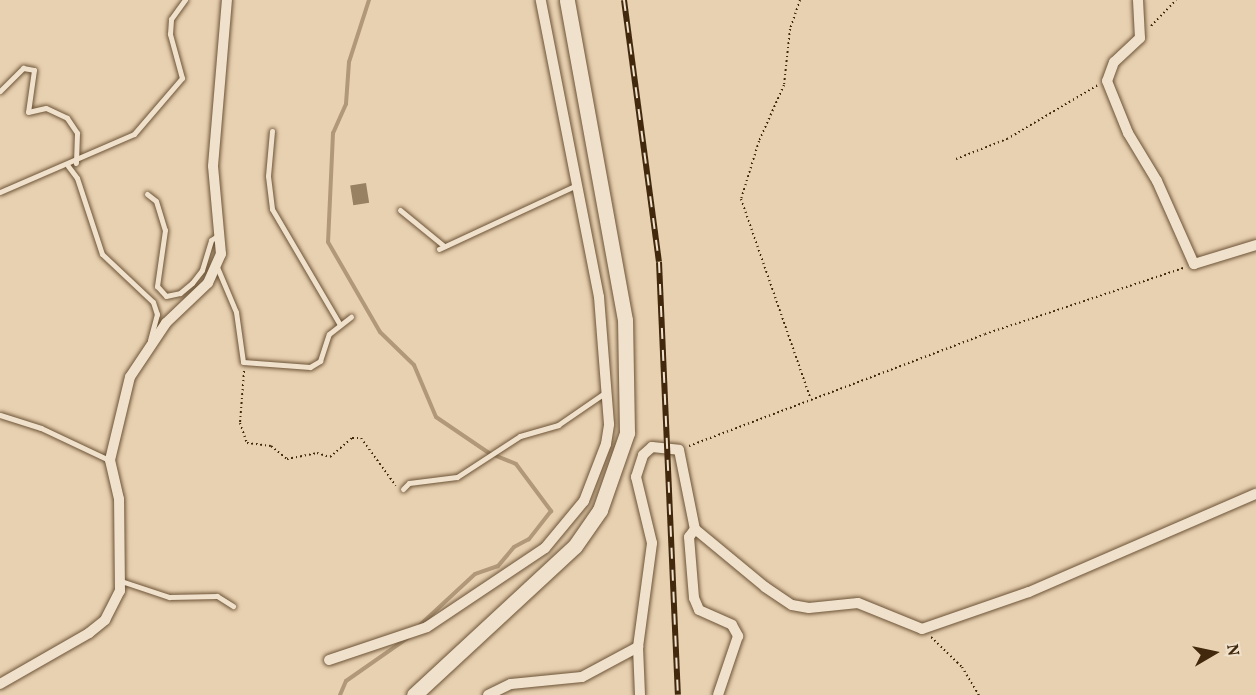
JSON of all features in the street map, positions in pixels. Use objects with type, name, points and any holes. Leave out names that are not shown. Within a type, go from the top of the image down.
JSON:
[{"type":"main road","points":[[414,695],[575,546],[604,500],[627,433],[630,385],[625,320],[567,0]]},
{"type":"street","points":[[0,684],[105,620],[121,581],[119,499],[110,460],[130,377],[149,347],[217,267],[220,234],[213,166],[227,0]]},
{"type":"street","points":[[329,660],[420,630],[560,536],[584,501],[606,444],[606,392],[599,297],[575,186],[541,0]]},
{"type":"street","points":[[1138,0],[1142,25],[1140,38],[1114,62],[1107,81],[1194,264],[1256,245]]},
{"type":"street","points":[[640,695],[638,647],[652,543],[636,477],[646,450],[659,446],[679,450],[695,529],[792,605],[809,608],[858,603],[922,629],[1029,592],[1256,494]]},
{"type":"street","points":[[695,529],[689,537],[694,598],[699,610],[732,625],[738,636],[718,695]]},
{"type":"street","points":[[488,695],[511,684],[582,678],[638,647]]},
{"type":"lane","points":[[0,192],[76,163],[135,134],[182,78],[170,27],[185,0]]},
{"type":"lane","points":[[0,91],[23,68],[34,70],[28,112],[46,108],[67,117],[77,133],[76,163]]},
{"type":"lane","points":[[272,131],[268,176],[272,209],[340,325]]},
{"type":"lane","points":[[68,166],[77,178],[102,254],[153,302],[157,314],[149,347]]},
{"type":"lane","points":[[400,210],[441,247],[575,186]]},
{"type":"lane","points":[[147,194],[156,201],[165,230],[157,286],[166,296],[180,293],[192,283],[202,270],[211,240],[220,234]]},
{"type":"lane","points":[[217,267],[236,312],[243,363],[310,367],[320,361],[329,334],[351,317]]},
{"type":"lane","points":[[403,489],[409,483],[457,477],[493,453],[535,430],[558,425],[606,392]]},
{"type":"lane","points":[[0,415],[41,428],[110,460]]},
{"type":"lane","points":[[121,581],[170,597],[217,596],[233,606]]},
{"type":"path","points":[[800,0],[790,29],[784,85],[759,141],[741,199],[810,397]]},
{"type":"path","points":[[1142,25],[1154,26],[1176,0]]},
{"type":"path","points":[[956,159],[1006,139],[1077,94],[1107,81]]},
{"type":"path","points":[[679,450],[810,397],[1194,264]]},
{"type":"path","points":[[243,363],[246,389],[240,423],[247,443],[271,446],[287,459],[317,453],[330,457],[352,438],[361,438],[394,485],[403,489]]},
{"type":"path","points":[[922,629],[962,667],[979,695]]},
{"type":"building","points":[[366,183],[369,203],[353,205],[350,186]]},
{"type":"waterway","points":[[369,0],[349,62],[346,104],[333,133],[328,242],[380,332],[414,365],[436,417],[489,453],[516,464],[551,511],[529,539],[514,547],[498,566],[475,574],[420,625]]},
{"type":"waterway","points":[[340,695],[346,681],[409,637]]},
{"type":"railway","points":[[624,0],[659,262],[678,695]]}]
